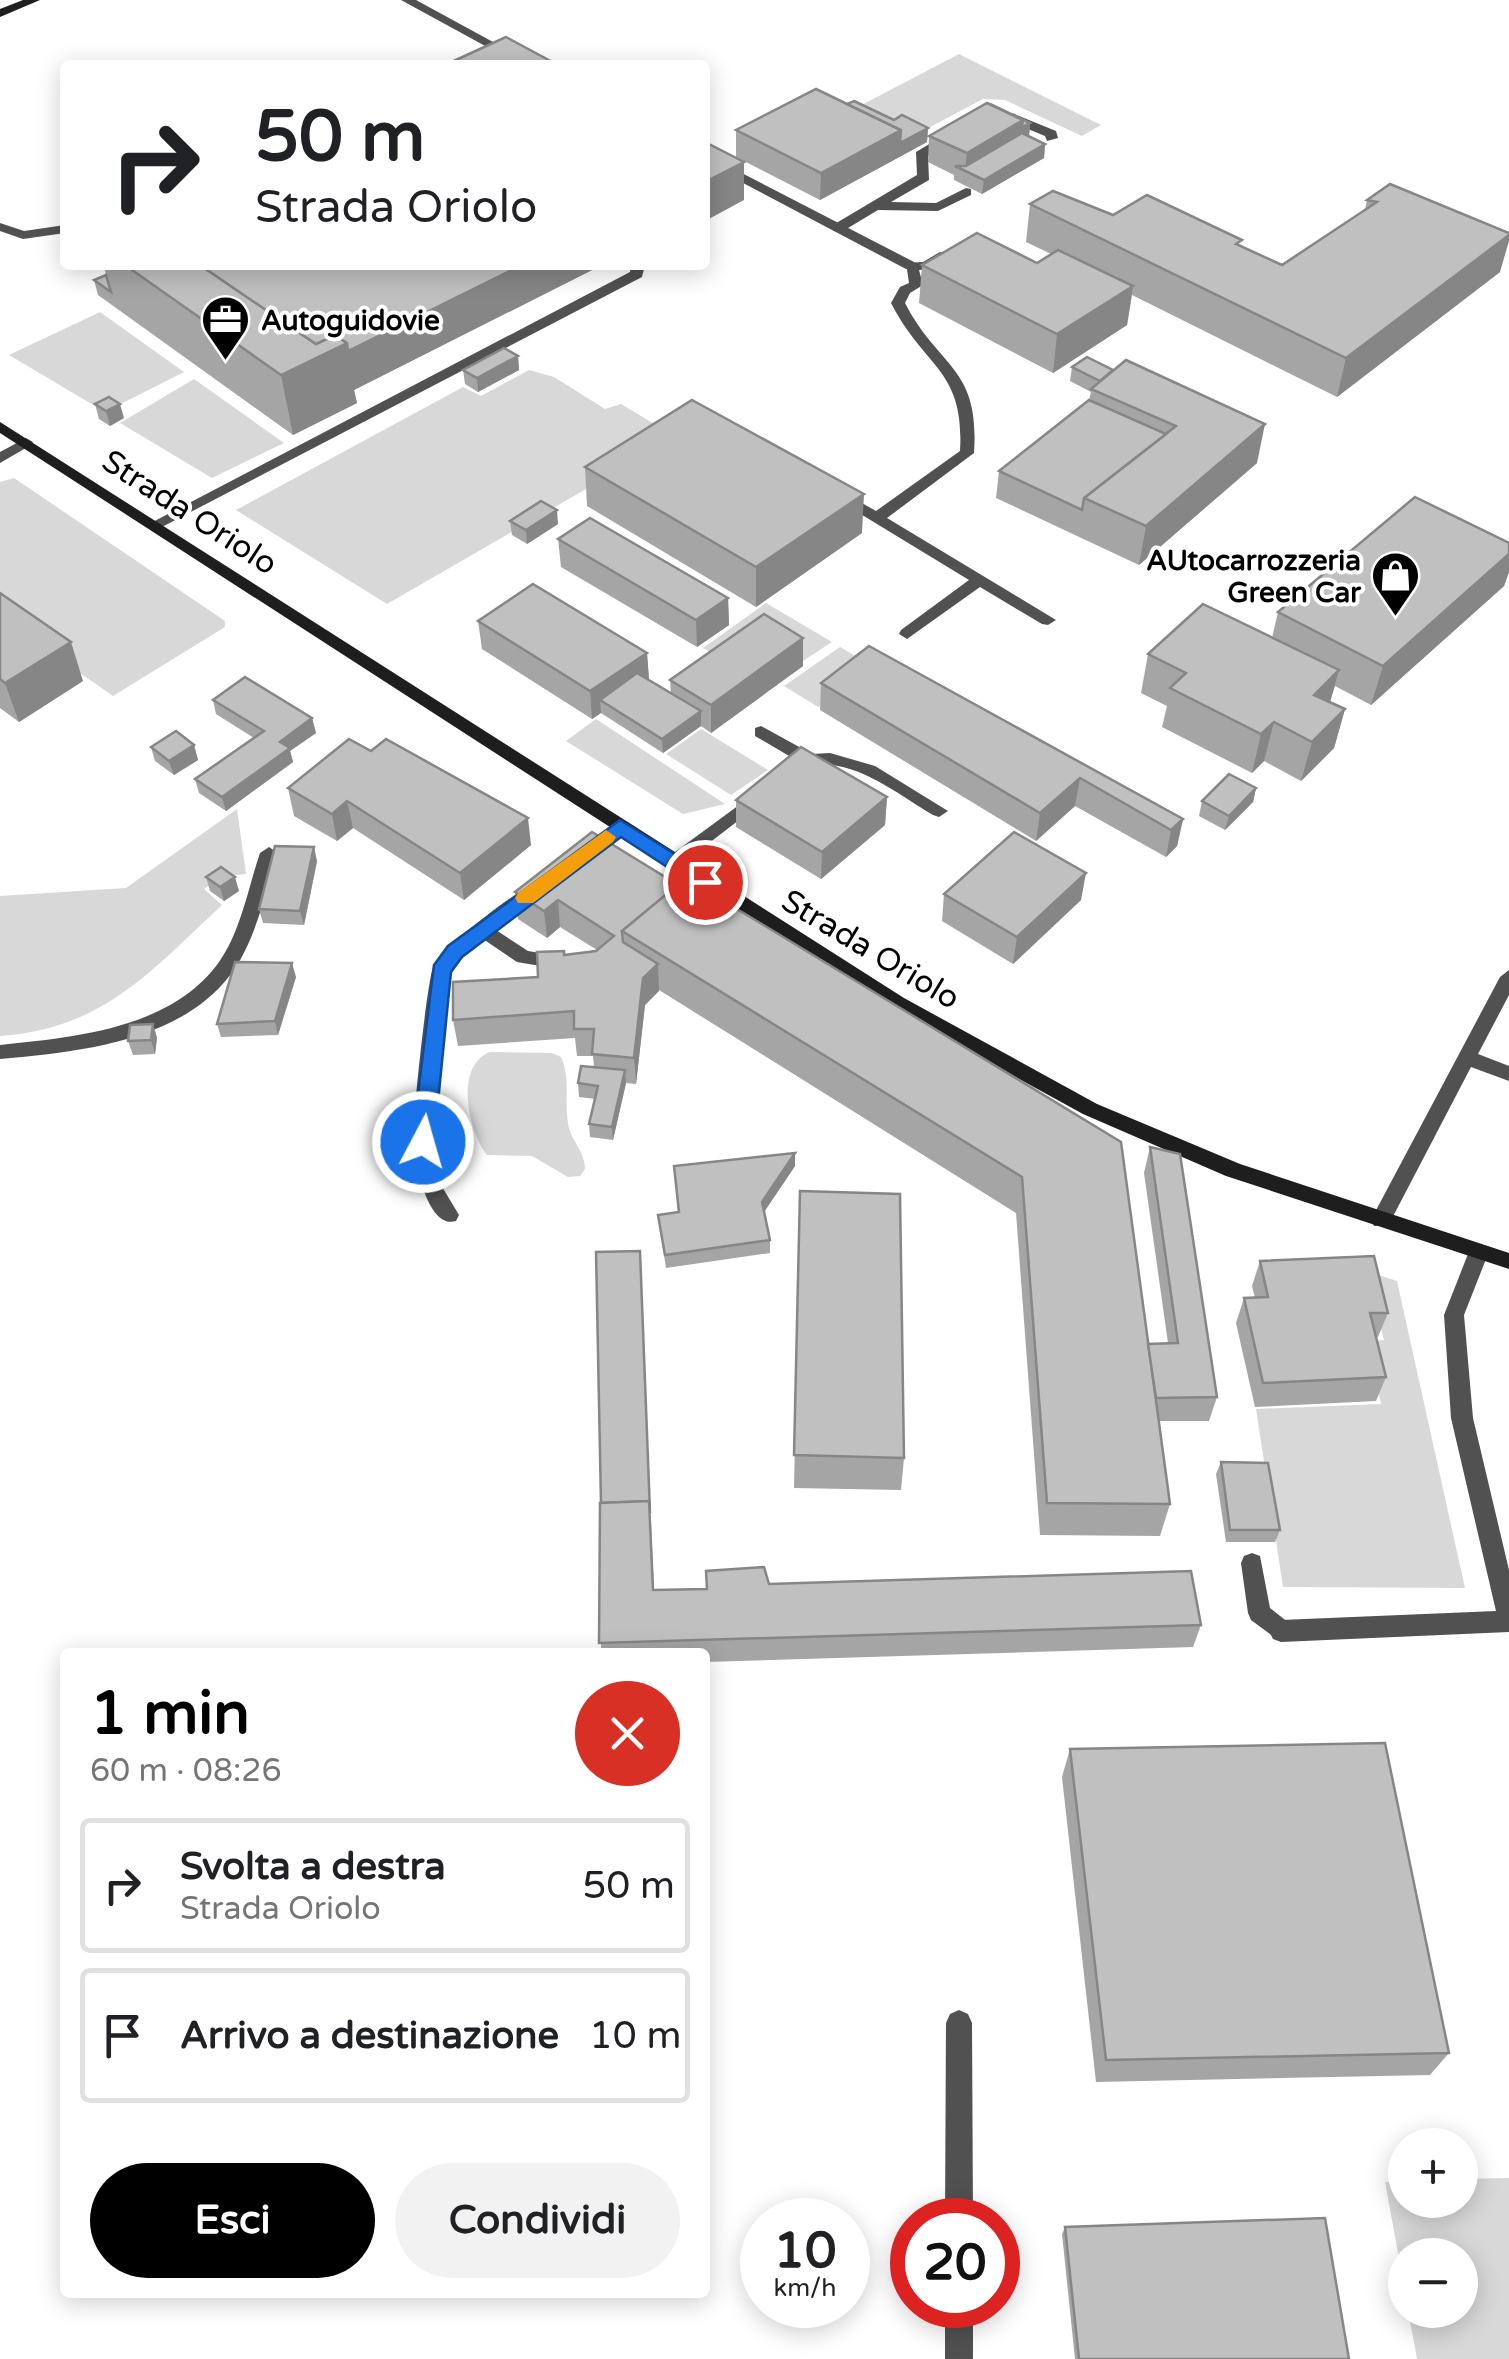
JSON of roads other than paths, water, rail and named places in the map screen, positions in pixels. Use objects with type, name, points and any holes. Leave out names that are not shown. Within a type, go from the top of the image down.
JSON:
[{"type":"street","points":[[0,13],[34,0]]},
{"type":"street","points":[[406,0],[520,60]]},
{"type":"street","points":[[990,112],[1000,112],[1052,138]]},
{"type":"street","points":[[838,228],[924,177],[921,156],[953,136],[956,126]]},
{"type":"street","points":[[710,161],[911,266],[926,266],[964,250]]},
{"type":"street","points":[[876,206],[938,207],[966,192]]},
{"type":"street","points":[[0,227],[23,235],[60,231]]},
{"type":"street","points":[[877,518],[967,453],[972,418],[962,388],[906,320],[898,303],[905,290],[916,285],[911,266]]},
{"type":"street","points":[[155,525],[637,274],[637,270]]},
{"type":"street","name":"Strada Oriolo","points":[[0,426],[897,1003],[1090,1108],[1233,1170],[1478,1254],[1509,1261]]},
{"type":"street","points":[[0,458],[26,442]]},
{"type":"street","points":[[826,488],[1048,620]]},
{"type":"street","points":[[907,634],[980,579]]},
{"type":"street","points":[[761,732],[807,759],[841,757],[939,811]]},
{"type":"street","points":[[673,862],[807,759]]},
{"type":"street","points":[[449,1215],[431,1187],[423,1142],[441,971],[455,952],[620,827]]},
{"type":"street","points":[[0,1052],[48,1048],[111,1035],[162,1015],[198,995],[222,973],[234,952],[269,853]]},
{"type":"street","points":[[483,930],[524,957],[558,962]]},
{"type":"street","points":[[1381,1220],[1509,976]]},
{"type":"street","points":[[1467,1057],[1509,1074]]},
{"type":"street","points":[[1252,1563],[1259,1613],[1281,1631],[1509,1619],[1462,1418],[1454,1316],[1478,1254]]},
{"type":"street","points":[[959,2024],[959,2198]]},
{"type":"street","points":[[959,2328],[959,2359]]},
{"type":"place","name":"Autoguidovie","points":[[226,362]]},
{"type":"place","name":"AUtocarrozzeria Green Car","points":[[1396,618]]}]
